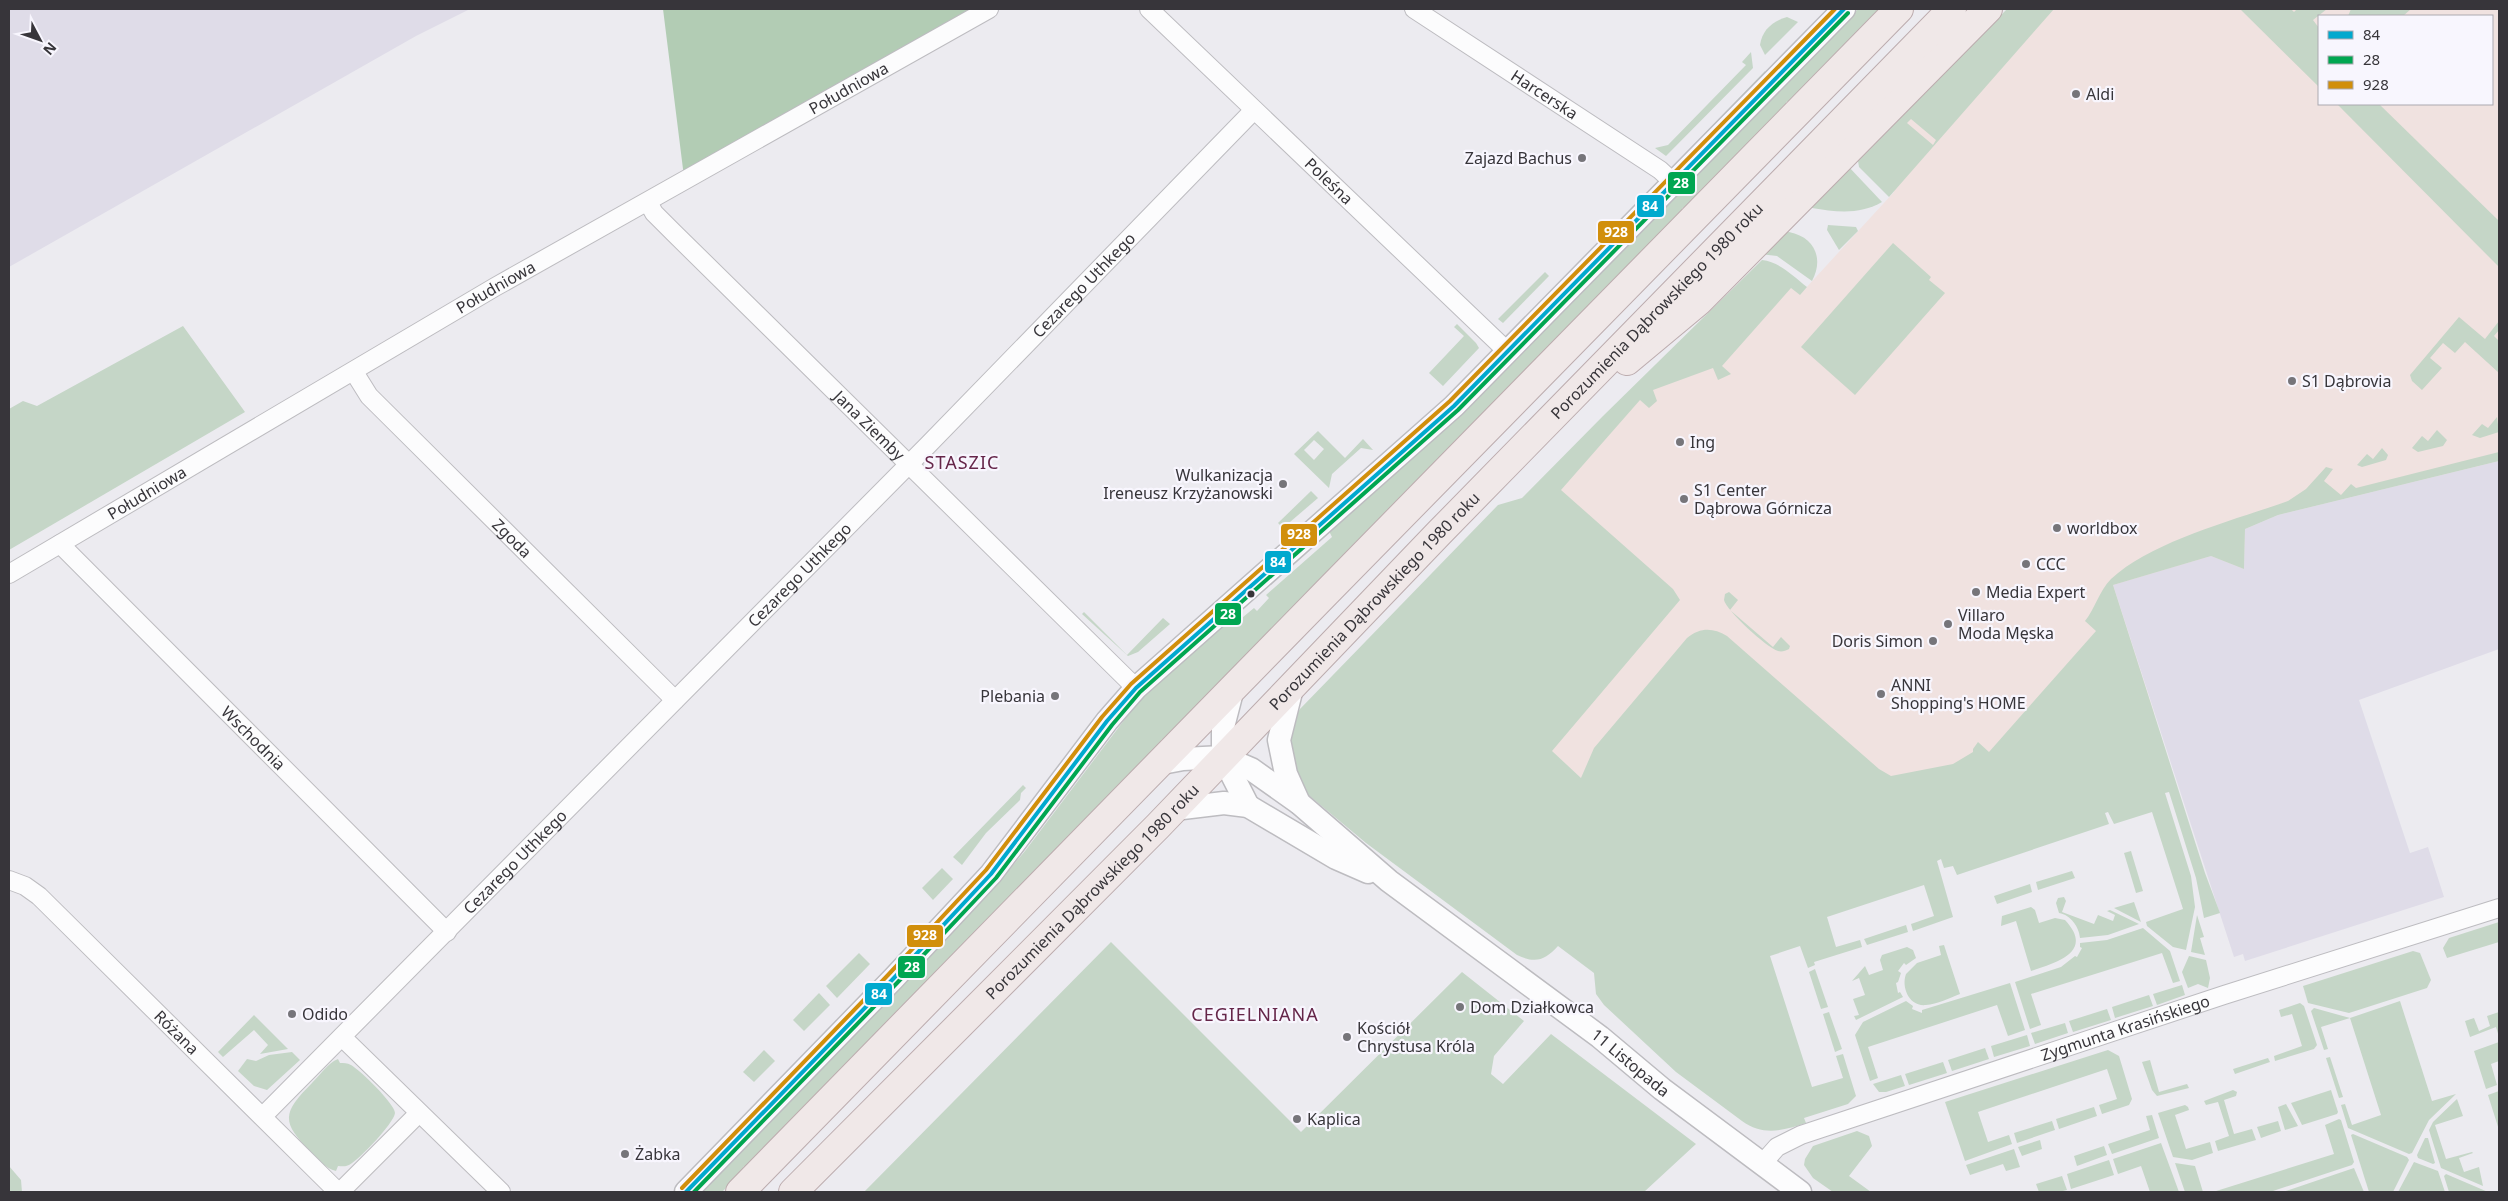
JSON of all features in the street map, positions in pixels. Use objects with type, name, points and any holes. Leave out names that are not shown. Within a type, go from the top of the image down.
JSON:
[{"type":"main road","points":[[740,1192],[1899,9]]},
{"type":"main road","name":"Porozumienia Dąbrowskiego 1980 roku","points":[[793,1192],[1174,809],[1557,412],[1952,9]]},
{"type":"main road","points":[[1557,412],[1638,352],[1699,302],[1988,9]]},
{"type":"street","name":"Południowa","points":[[9,574],[495,287],[988,9]]},
{"type":"street","name":"Poleśna","points":[[1149,9],[1508,352]]},
{"type":"street","name":"Harcerska","points":[[1414,9],[1660,170],[1674,183]]},
{"type":"street","points":[[686,1192],[905,967],[991,874],[1107,721],[1136,688],[1389,466],[1508,352],[1844,9]]},
{"type":"street","name":"Cezarego Uthkego","points":[[263,1116],[676,700],[1254,110]]},
{"type":"street","name":"Jana Ziemby","points":[[648,202],[654,213],[673,232],[1136,688]]},
{"type":"street","name":"Zgoda","points":[[354,372],[370,396],[676,700]]},
{"type":"street","name":"Wschodnia","points":[[60,544],[447,932]]},
{"type":"street","points":[[1294,683],[1279,740],[1286,774],[1299,803]]},
{"type":"street","points":[[1233,688],[1223,727],[1223,757],[1248,806]]},
{"type":"street","points":[[1162,763],[1183,758],[1223,757]]},
{"type":"street","name":"11 Listopada","points":[[1223,757],[1251,769],[1299,803],[1389,882],[1600,1037],[1662,1089],[1800,1192]]},
{"type":"street","points":[[1174,809],[1224,803],[1248,806]]},
{"type":"street","name":"11 Listopada","points":[[1248,806],[1336,858],[1389,882]]},
{"type":"street","name":"Różana","points":[[9,880],[25,886],[40,896],[339,1192]]},
{"type":"street","name":"Zygmunta Krasińskiego","points":[[1762,1164],[1777,1147],[1801,1135],[2224,995],[2499,908]]},
{"type":"street","points":[[342,1037],[501,1192]]},
{"type":"street","points":[[339,1192],[419,1112]]},
{"type":"shaded area","points":[[9,9],[470,9],[416,36],[9,267]]},
{"type":"shaded area","name":"S1 Dąbrovia","points":[[2012,9],[2499,9],[2499,461],[2278,515],[2245,529],[2244,569],[2113,585],[2154,713],[1908,795],[1583,780],[1537,738],[1547,490],[1744,293],[1789,280],[1804,290],[1894,192],[1897,131]]},
{"type":"shaded area","points":[[2499,461],[2499,649],[2359,700],[2410,853],[2428,847],[2444,897],[2245,961],[2243,954],[2234,957],[2113,585],[2211,556],[2244,569],[2245,529],[2278,515]]},
{"type":"green space","points":[[663,9],[971,9],[684,177]]},
{"type":"green space","points":[[1858,9],[1882,9],[1792,100],[1786,102],[1786,106],[1688,207],[1682,208],[1682,212],[1583,314],[1578,315],[1577,319],[1479,420],[1474,422],[1474,425],[1372,526],[1370,531],[1261,642],[1258,642],[1257,647],[1166,739],[1162,739],[1160,745],[1062,845],[1058,846],[1056,851],[957,952],[954,952],[952,957],[853,1059],[850,1059],[848,1064],[749,1165],[743,1167],[743,1171],[722,1192],[699,1192],[988,895],[1025,851],[1131,711],[1159,680],[1226,622],[1231,627],[1254,608],[1257,611],[1269,598],[1266,595],[1332,537],[1329,531],[1528,347]]},
{"type":"green space","points":[[2007,9],[2054,9],[1889,197],[1859,167],[1858,161]],"holes":[[[1911,119],[1936,140],[1933,145],[1907,123]]]},
{"type":"green space","points":[[2240,9],[2291,9],[2294,12],[2297,9],[2327,9],[2313,20],[2318,27],[2318,86]]},
{"type":"green space","points":[[2351,9],[2411,9],[2404,15],[2348,15]]},
{"type":"green space","points":[[1787,17],[1798,22],[1765,55],[1760,45],[1763,35],[1777,21]]},
{"type":"green space","points":[[1751,52],[1753,68],[1666,156],[1655,148],[1668,145],[1746,65],[1742,62]]},
{"type":"green space","points":[[1765,71],[1766,75],[1681,162],[1676,163]]},
{"type":"green space","points":[[2338,105],[2380,105],[2499,221],[2499,267]]},
{"type":"green space","points":[[1847,165],[1882,202],[1857,211],[1830,211],[1812,208],[1810,206]]},
{"type":"green space","points":[[1828,225],[1856,227],[1858,231],[1839,250],[1827,230]]},
{"type":"green space","points":[[1789,232],[1805,239],[1815,250],[1817,265],[1812,281],[1777,256],[1760,254],[1782,233]]},
{"type":"green space","points":[[1893,243],[1931,277],[1929,280],[1945,293],[1855,395],[1801,347]]},
{"type":"green space","points":[[1762,260],[1769,261],[1780,267],[1807,287],[1800,295],[1791,288],[1722,366],[1731,374],[1718,380],[1713,368],[1653,390],[1657,401],[1649,408],[1640,400],[1561,490],[1673,589],[1680,600],[1552,751],[1581,778],[1594,748],[1687,638],[1702,630],[1717,631],[1727,636],[1879,769],[1891,776],[1953,764],[1973,752],[1978,742],[1989,752],[2096,631],[2085,621],[2107,584],[2128,566],[2148,553],[2195,533],[2288,501],[2306,489],[2326,467],[2333,469],[2324,481],[2341,495],[2351,484],[2356,488],[2499,452],[2499,461],[2278,515],[2245,529],[2244,569],[2211,556],[2113,585],[2205,873],[2220,913],[2204,918],[2196,878],[2169,792],[2165,793],[2191,876],[2195,907],[2186,950],[2173,947],[2147,926],[2146,922],[2183,909],[2152,812],[2114,824],[2108,812],[2105,813],[2109,824],[1957,875],[1953,866],[1944,868],[1941,859],[1937,861],[1953,917],[1913,931],[1911,924],[1934,916],[1924,885],[1827,917],[1836,947],[1860,940],[1862,947],[1814,962],[1815,965],[1808,968],[1800,946],[1770,956],[1812,1087],[1843,1078],[1836,1056],[1843,1054],[1856,1096],[1848,1104],[1804,1118],[1806,1123],[1773,1131],[1750,1126],[1676,1072],[1604,1005],[1596,994],[1594,973],[1558,946],[1549,955],[1540,959],[1535,960],[1517,955],[1366,843],[1306,793],[1287,751],[1295,717],[1300,709],[1498,505],[1522,498]]},
{"type":"green space","points":[[1545,272],[1549,276],[1503,323],[1498,319]]},
{"type":"green space","points":[[2459,317],[2485,339],[2499,321],[2499,330],[2494,336],[2499,341],[2499,373],[2465,342],[2455,353],[2443,343],[2430,358],[2442,368],[2422,390],[2412,381],[2410,375]]},
{"type":"green space","points":[[1457,324],[1479,348],[1443,386],[1429,373],[1464,336],[1454,327]]},
{"type":"green space","points":[[183,326],[245,412],[9,550],[9,409],[23,401],[37,406]]},
{"type":"green space","points":[[2497,417],[2499,432],[2480,438],[2472,435],[2482,424],[2488,428]]},
{"type":"green space","points":[[2437,430],[2447,440],[2443,446],[2418,452],[2412,448],[2422,436],[2428,441]]},
{"type":"green space","points":[[1318,431],[1345,458],[1363,439],[1373,450],[1361,448],[1332,474],[1329,488],[1294,454]],"holes":[[[1314,440],[1324,449],[1314,460],[1304,450]]]},
{"type":"green space","points":[[2382,448],[2388,455],[2386,460],[2362,467],[2357,465],[2367,454],[2373,459]]},
{"type":"green space","points":[[1311,491],[1318,498],[1283,528],[1278,523]]},
{"type":"green space","points":[[1729,592],[1738,600],[1730,610],[1724,600],[1725,594]]},
{"type":"green space","points":[[1731,611],[1773,647],[1781,637],[1790,646],[1789,649],[1778,651],[1765,643]]},
{"type":"green space","points":[[1084,612],[1127,655],[1163,618],[1170,624],[1138,652],[1128,656],[1082,614]]},
{"type":"green space","points":[[1023,785],[1026,788],[1021,793],[1020,800],[986,833],[962,865],[953,857]]},
{"type":"green space","points":[[2131,851],[2143,891],[2136,893],[2124,853]]},
{"type":"green space","points":[[942,868],[953,879],[933,900],[922,888]]},
{"type":"green space","points":[[2072,871],[2075,878],[2038,890],[2036,882]]},
{"type":"green space","points":[[2030,884],[2032,892],[1997,904],[1994,896]]},
{"type":"green space","points":[[2064,897],[2066,901],[2062,912],[2094,924],[2098,915],[2113,921],[2115,915],[2107,911],[2110,910],[2139,924],[2108,935],[2080,938],[2074,922],[2067,916],[2059,913],[2056,903],[2058,898]]},
{"type":"green space","points":[[2134,902],[2141,922],[2114,908]]},
{"type":"green space","points":[[2031,907],[2035,910],[2039,923],[2055,918],[2065,920],[2073,931],[2076,940],[2074,948],[2061,960],[2031,971],[2016,921],[2001,926],[2002,916]]},
{"type":"green space","points":[[2197,915],[2204,937],[2200,938],[2205,955],[2191,952]]},
{"type":"green space","points":[[2499,922],[2499,942],[2447,958],[2443,948],[2449,938]]},
{"type":"green space","points":[[1906,925],[1908,932],[1867,945],[1864,939]]},
{"type":"green space","points":[[2143,928],[2170,951],[2180,981],[2173,983],[2162,953],[2031,994],[2041,1025],[2030,1029],[2015,982],[2061,967],[2075,956],[2077,957],[2082,948],[2080,943],[2107,940]]},
{"type":"green space","points":[[1111,942],[1301,1132],[1462,972],[1524,1021],[1494,1056],[1491,1074],[1503,1084],[1551,1034],[1696,1144],[1644,1192],[864,1192]]},
{"type":"green space","points":[[1944,945],[1960,994],[1926,1005],[1915,1003],[1906,990],[1906,974],[1917,963],[1941,955],[1939,946]]},
{"type":"green space","points":[[1907,947],[1913,950],[1916,958],[1906,965],[1904,963],[1898,971],[1901,973],[1896,983],[1898,993],[1900,992],[1903,997],[1856,1020],[1854,1016],[1859,1015],[1853,999],[1865,995],[1859,978],[1852,981],[1865,966],[1869,975],[1883,970],[1880,960],[1882,955]]},
{"type":"green space","points":[[2413,951],[2420,953],[2431,980],[2427,988],[2349,1013],[2308,1003],[2303,986]]},
{"type":"green space","points":[[859,953],[870,964],[837,998],[826,986]]},
{"type":"green space","points":[[2189,956],[2206,960],[2210,978],[2208,988],[2198,984],[2188,988],[2182,972]]},
{"type":"green space","points":[[1815,969],[1828,1007],[1821,1009],[1809,972]]},
{"type":"green space","points":[[2010,983],[2025,1030],[2008,1036],[1997,1005],[1868,1047],[1878,1078],[1870,1081],[1855,1035],[1863,1022],[1906,1001],[1913,1006],[1912,1009],[1922,1013],[1922,1010]]},
{"type":"green space","points":[[2182,985],[2185,995],[2157,1005],[2153,994]]},
{"type":"green space","points":[[819,993],[830,1005],[804,1031],[793,1020]]},
{"type":"green space","points":[[2149,995],[2153,1006],[2115,1018],[2112,1007]]},
{"type":"green space","points":[[2400,1001],[2432,1101],[2456,1094],[2429,1120],[2412,1153],[2409,1154],[2348,1128],[2341,1105],[2345,1104],[2352,1125],[2381,1115],[2350,1018]]},
{"type":"green space","points":[[2300,1003],[2304,1006],[2317,1045],[2314,1049],[2275,1061],[2274,1056],[2302,1046],[2292,1014],[2281,1017],[2279,1010]]},
{"type":"green space","points":[[2314,1008],[2350,1018],[2321,1027],[2328,1049],[2324,1050],[2311,1011]]},
{"type":"green space","points":[[2107,1009],[2111,1020],[2073,1032],[2069,1021]]},
{"type":"green space","points":[[1829,1012],[1842,1049],[1835,1052],[1823,1014]]},
{"type":"green space","points":[[2499,1012],[2499,1037],[2496,1027],[2470,1037],[2465,1021],[2474,1018],[2479,1031],[2490,1026],[2487,1016]]},
{"type":"green space","points":[[254,1015],[288,1049],[260,1054],[268,1045],[254,1030],[223,1057],[218,1052]]},
{"type":"green space","points":[[2065,1023],[2068,1033],[2035,1044],[2031,1033]]},
{"type":"green space","points":[[2027,1035],[2030,1046],[1994,1057],[1991,1046]]},
{"type":"green space","points":[[2499,1042],[2499,1061],[2491,1064],[2497,1085],[2486,1089],[2474,1051]]},
{"type":"green space","points":[[1985,1048],[1989,1059],[1952,1071],[1948,1060]]},
{"type":"green space","points":[[764,1050],[775,1061],[754,1082],[743,1072]]},
{"type":"green space","points":[[2108,1050],[2119,1056],[2132,1099],[2129,1105],[2102,1114],[2099,1105],[2117,1099],[2107,1069],[1978,1112],[1988,1142],[2009,1135],[2012,1144],[1965,1161],[1945,1102]]},
{"type":"green space","points":[[292,1052],[300,1060],[267,1090],[254,1086],[238,1071],[247,1059],[256,1061],[269,1055]]},
{"type":"green space","points":[[2330,1057],[2343,1097],[2339,1098],[2326,1058]]},
{"type":"green space","points":[[2268,1058],[2270,1062],[2235,1074],[2233,1069]]},
{"type":"green space","points":[[338,1059],[340,1063],[351,1065],[369,1080],[389,1102],[395,1113],[383,1133],[368,1149],[349,1165],[338,1166],[336,1171],[322,1163],[301,1142],[290,1125],[289,1118],[295,1102],[302,1093],[327,1066]]},
{"type":"green space","points":[[2150,1060],[2159,1092],[2187,1084],[2189,1088],[2157,1096],[2152,1090],[2142,1062]]},
{"type":"green space","points":[[1943,1062],[1947,1073],[1909,1085],[1905,1074]]},
{"type":"green space","points":[[1901,1075],[1905,1086],[1886,1092],[1879,1092],[1873,1084]]},
{"type":"green space","points":[[2233,1090],[2237,1092],[2236,1096],[2224,1100],[2234,1134],[2252,1129],[2256,1140],[2218,1151],[2215,1141],[2229,1136],[2218,1102],[2206,1105],[2204,1101]]},
{"type":"green space","points":[[2331,1090],[2337,1114],[2302,1125],[2291,1103]]},
{"type":"green space","points":[[2499,1091],[2499,1130],[2488,1095]]},
{"type":"green space","points":[[2457,1099],[2463,1116],[2435,1125],[2446,1159],[2473,1153],[2459,1158],[2464,1172],[2479,1167],[2483,1186],[2441,1168],[2429,1130],[2433,1122]]},
{"type":"green space","points":[[2286,1104],[2298,1126],[2285,1130],[2278,1107]]},
{"type":"green space","points":[[2185,1105],[2189,1110],[2175,1115],[2186,1149],[2210,1142],[2213,1153],[2192,1160],[2173,1157],[2158,1113]]},
{"type":"green space","points":[[2094,1107],[2097,1116],[2059,1129],[2056,1119]]},
{"type":"green space","points":[[2152,1115],[2159,1138],[2112,1154],[2108,1144],[2150,1130],[2146,1116]]},
{"type":"green space","points":[[2339,1119],[2341,1120],[2354,1162],[2352,1165],[2270,1192],[2213,1192],[2334,1154],[2325,1125]]},
{"type":"green space","points":[[2052,1121],[2055,1130],[2017,1143],[2014,1133]]},
{"type":"green space","points":[[2278,1121],[2281,1131],[2261,1138],[2257,1127]]},
{"type":"green space","points":[[1857,1131],[1869,1136],[1872,1146],[1849,1176],[1871,1192],[1833,1192],[1813,1178],[1804,1165],[1805,1159],[1813,1146]]},
{"type":"green space","points":[[2353,1134],[2407,1157],[2409,1160],[2393,1192],[2369,1192],[2351,1135]]},
{"type":"green space","points":[[2425,1138],[2428,1138],[2435,1163],[2433,1164],[2418,1158],[2417,1155]]},
{"type":"green space","points":[[2040,1140],[2042,1149],[2022,1156],[2018,1147]]},
{"type":"green space","points":[[2161,1143],[2179,1192],[2150,1192],[2141,1166],[2118,1174],[2113,1159]]},
{"type":"green space","points":[[2104,1146],[2107,1155],[2077,1166],[2074,1156]]},
{"type":"green space","points":[[2014,1149],[2020,1167],[2006,1171],[2003,1164],[1970,1175],[1966,1165]]},
{"type":"green space","points":[[2109,1160],[2114,1175],[2071,1189],[2067,1174]]},
{"type":"green space","points":[[2414,1162],[2438,1171],[2445,1192],[2398,1192]]},
{"type":"green space","points":[[2175,1163],[2195,1166],[2203,1192],[2185,1192]]},
{"type":"green space","points":[[9,1166],[21,1180],[22,1192],[9,1192]]},
{"type":"green space","points":[[2354,1168],[2364,1192],[2283,1192]]},
{"type":"green space","points":[[2446,1174],[2488,1192],[2449,1192],[2444,1176]]},
{"type":"green space","points":[[2062,1176],[2067,1190],[2039,1192],[2036,1184]]},
{"type":"transit line","name":"928","points":[[682,1188],[888,975],[986,870],[1102,717],[1131,684],[1450,401],[1835,9]]},
{"type":"transit line","name":"84","points":[[686,1192],[893,979],[991,874],[1107,721],[1136,688],[1454,406],[1844,9]]},
{"type":"transit line","name":"28","points":[[694,1192],[996,878],[1112,725],[1140,692],[1458,410],[1848,13]]},
{"type":"place","name":"Aldi","points":[[2076,94]]},
{"type":"place","name":"Zajazd Bachus","points":[[1582,158]]},
{"type":"place","name":"S1 Dąbrovia","points":[[2292,381]]},
{"type":"place","name":"Ing","points":[[1680,442]]},
{"type":"place","name":"Wulkanizacja Ireneusz Krzyżanowski","points":[[1283,484]]},
{"type":"place","name":"S1 Center Dąbrowa Górnicza","points":[[1684,499]]},
{"type":"place","name":"worldbox","points":[[2057,528]]},
{"type":"place","name":"CCC","points":[[2026,564]]},
{"type":"place","name":"Media Expert","points":[[1976,592]]},
{"type":"place","name":"Villaro Moda Męska","points":[[1948,624]]},
{"type":"place","name":"Doris Simon","points":[[1933,641]]},
{"type":"place","name":"ANNI Shopping's HOME","points":[[1881,694]]},
{"type":"place","name":"Plebania","points":[[1055,696]]},
{"type":"place","name":"Dom Działkowca","points":[[1460,1007]]},
{"type":"place","name":"Odido","points":[[292,1014]]},
{"type":"place","name":"Kościół Chrystusa Króla","points":[[1347,1037]]},
{"type":"place","name":"Kaplica","points":[[1297,1119]]},
{"type":"place","name":"Żabka","points":[[625,1154]]},
{"type":"district","name":"STASZIC","points":[[962,462]]},
{"type":"district","name":"CEGIELNIANA","points":[[1255,1014]]}]
